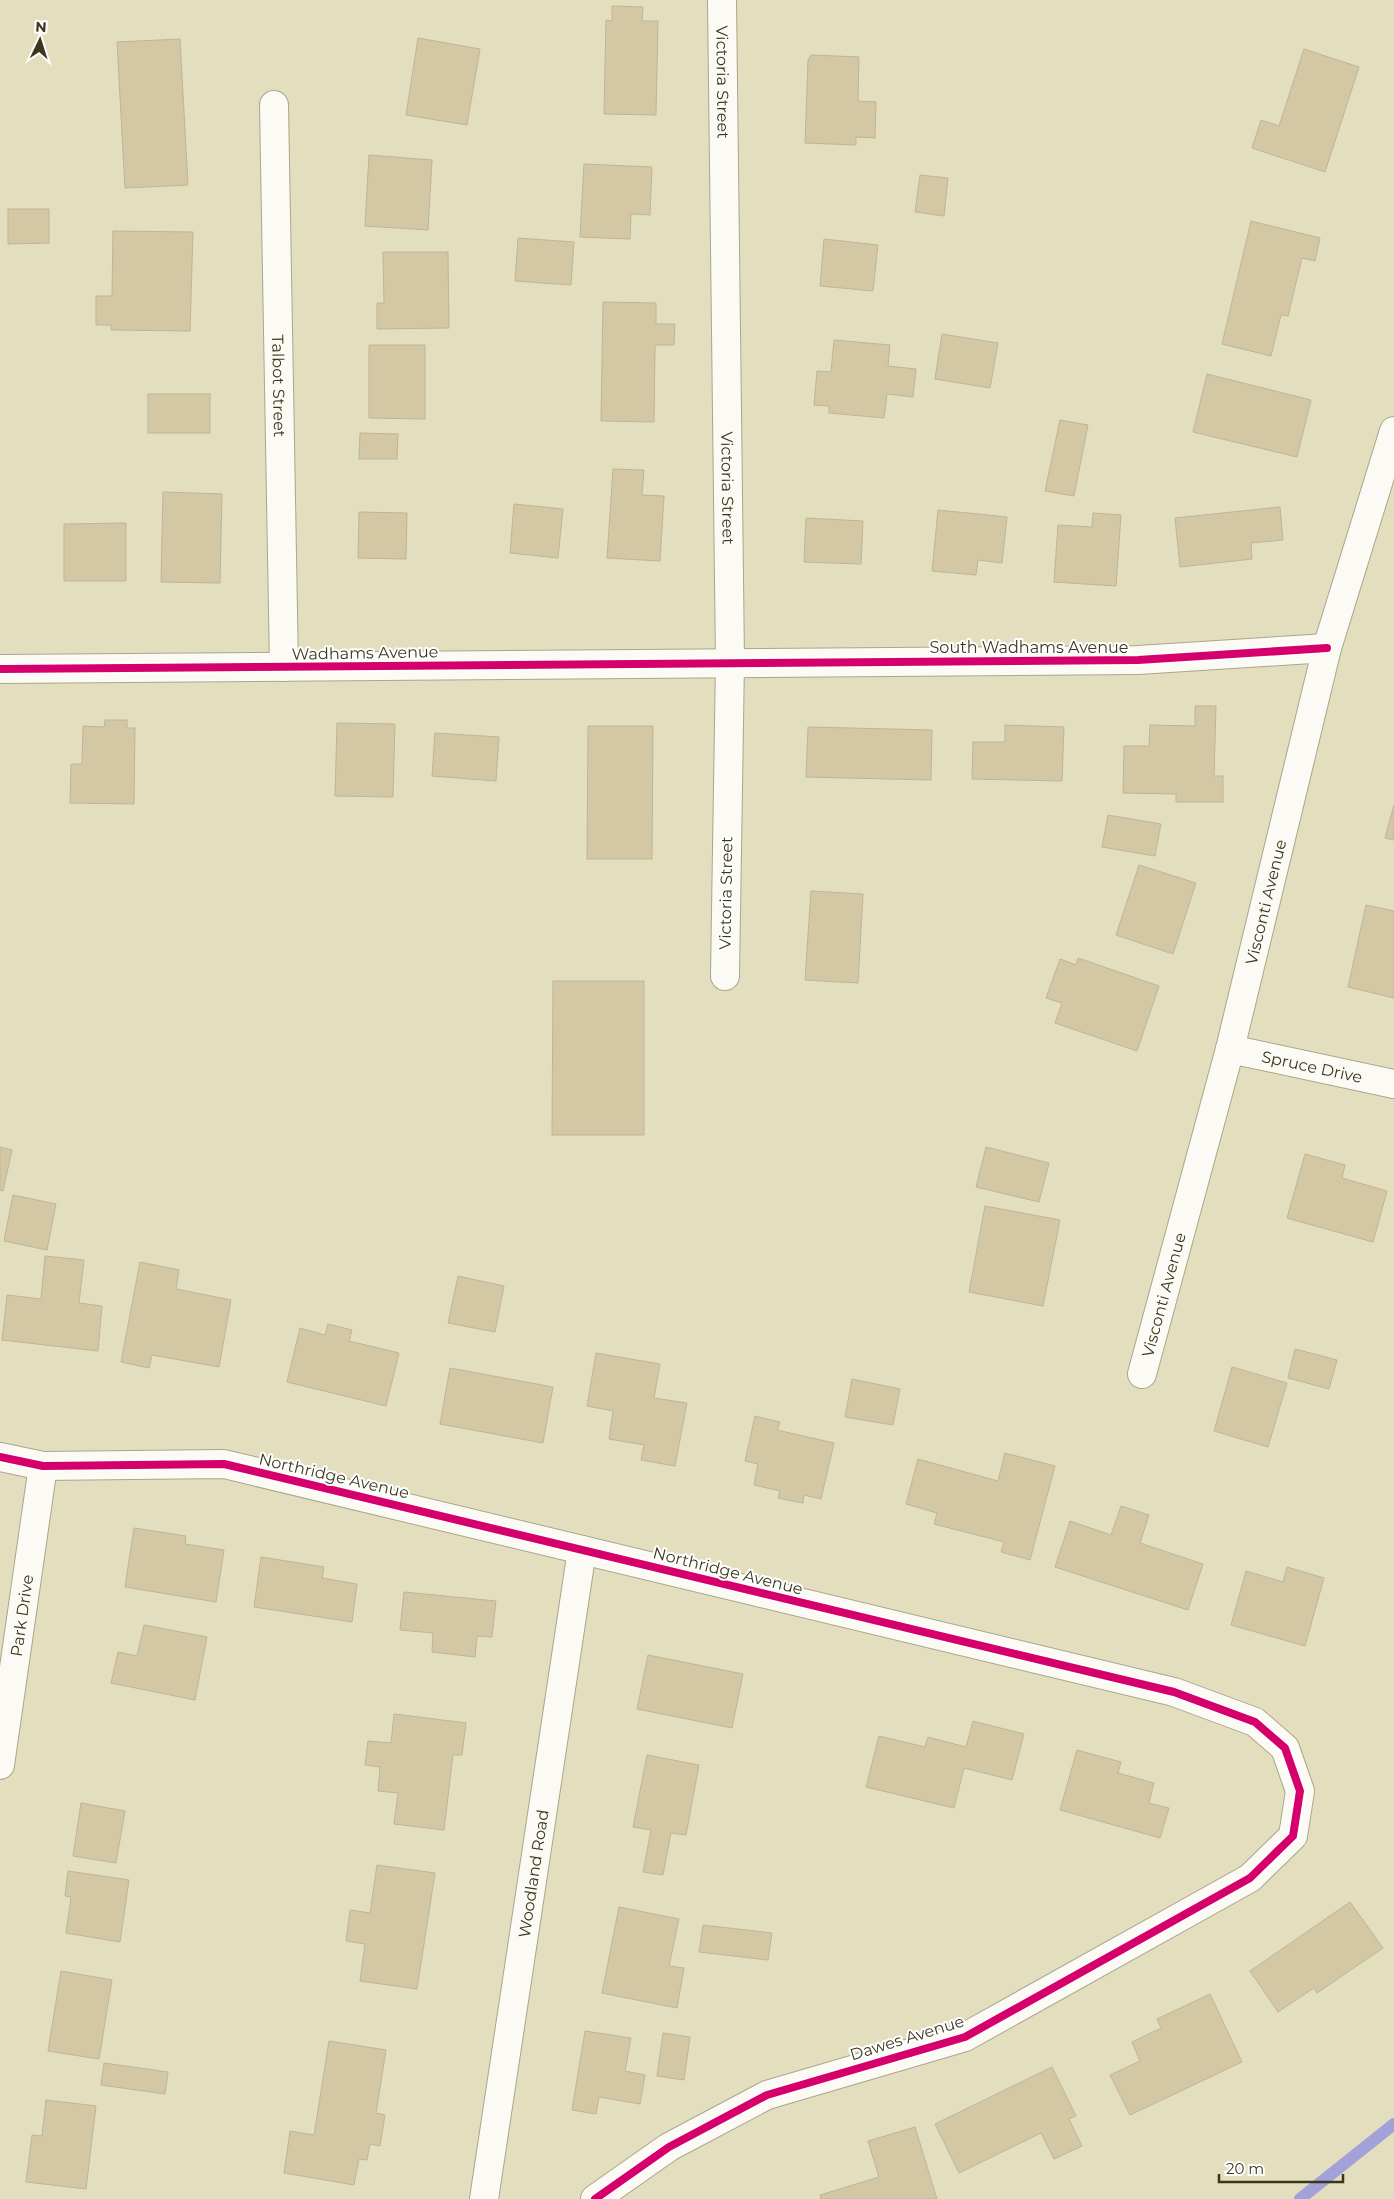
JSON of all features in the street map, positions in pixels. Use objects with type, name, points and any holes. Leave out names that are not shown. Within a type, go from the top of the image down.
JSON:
[{"type":"street","name":"Victoria Street","points":[[722,0],[730,662],[725,976]]},
{"type":"street","name":"Talbot Street","points":[[274,105],[284,667]]},
{"type":"street","name":"Visconti Avenue","points":[[1142,1374],[1230,1049],[1327,648],[1394,431]]},
{"type":"street","name":"South Wadhams Avenue","points":[[730,662],[1138,660],[1327,648]]},
{"type":"street","name":"Wadhams Avenue","points":[[0,669],[730,662]]},
{"type":"street","name":"Spruce Drive","points":[[1230,1049],[1394,1084]]},
{"type":"street","name":"Northridge Avenue","points":[[0,1457],[43,1466],[224,1464],[1174,1692],[1255,1722],[1285,1748],[1300,1790],[1293,1836],[1250,1878]]},
{"type":"street","name":"Park Drive","points":[[0,1765],[43,1466]]},
{"type":"street","name":"Woodland Road","points":[[484,2199],[582,1550]]},
{"type":"street","name":"Dawes Avenue","points":[[596,2199],[669,2147],[767,2095],[965,2037],[1250,1878]]},
{"type":"building","points":[[612,6],[643,7],[642,21],[658,21],[656,115],[604,114],[606,20],[612,21]]},
{"type":"building","points":[[418,38],[480,49],[467,125],[406,115]]},
{"type":"building","points":[[180,39],[188,185],[125,188],[117,42]]},
{"type":"building","points":[[1304,49],[1359,67],[1325,172],[1252,148],[1261,120],[1279,126]]},
{"type":"building","points":[[811,55],[859,57],[858,101],[876,102],[875,138],[856,137],[856,145],[805,143],[808,60]]},
{"type":"building","points":[[369,155],[432,160],[428,230],[365,226]]},
{"type":"building","points":[[584,164],[652,167],[650,215],[631,214],[630,239],[580,237]]},
{"type":"building","points":[[920,175],[948,178],[944,216],[915,212]]},
{"type":"building","points":[[8,209],[49,209],[49,243],[8,244]]},
{"type":"building","points":[[1251,221],[1320,238],[1315,261],[1302,258],[1288,316],[1281,315],[1271,356],[1222,344]]},
{"type":"building","points":[[113,231],[193,232],[190,331],[111,330],[111,325],[96,325],[96,296],[112,296]]},
{"type":"building","points":[[518,238],[574,242],[571,285],[515,281]]},
{"type":"building","points":[[824,239],[878,245],[873,291],[820,286]]},
{"type":"building","points":[[383,252],[448,252],[449,328],[377,329],[377,303],[384,303]]},
{"type":"building","points":[[603,302],[656,303],[656,324],[675,324],[674,345],[655,345],[654,422],[601,421]]},
{"type":"building","points":[[942,334],[998,343],[990,388],[935,379]]},
{"type":"building","points":[[834,340],[890,345],[888,366],[916,369],[913,397],[887,394],[884,418],[829,413],[829,406],[814,405],[817,371],[831,372]]},
{"type":"building","points":[[369,345],[425,345],[425,419],[369,418]]},
{"type":"building","points":[[1207,374],[1311,400],[1297,457],[1193,432]]},
{"type":"building","points":[[148,394],[210,394],[210,433],[148,433]]},
{"type":"building","points":[[1060,420],[1088,425],[1074,496],[1045,491]]},
{"type":"building","points":[[360,433],[398,434],[397,459],[359,459]]},
{"type":"building","points":[[613,469],[644,470],[642,495],[664,496],[660,561],[607,558]]},
{"type":"building","points":[[163,492],[222,494],[220,583],[161,582]]},
{"type":"building","points":[[514,504],[563,509],[558,558],[510,553]]},
{"type":"building","points":[[1280,507],[1283,540],[1251,543],[1252,559],[1180,567],[1175,518]]},
{"type":"building","points":[[938,510],[1007,517],[1002,563],[978,560],[976,575],[932,571]]},
{"type":"building","points":[[359,512],[407,513],[406,559],[358,558]]},
{"type":"building","points":[[1093,513],[1121,515],[1116,586],[1054,582],[1058,525],[1092,527]]},
{"type":"building","points":[[806,518],[863,521],[861,564],[804,562]]},
{"type":"building","points":[[126,523],[126,581],[64,581],[64,524]]},
{"type":"building","points":[[1195,706],[1216,706],[1214,776],[1223,776],[1223,802],[1176,802],[1176,794],[1123,793],[1124,746],[1149,746],[1150,725],[1195,726]]},
{"type":"building","points":[[105,720],[127,720],[127,728],[135,728],[134,804],[70,803],[71,764],[82,764],[83,726],[104,727]]},
{"type":"building","points":[[337,723],[395,724],[393,797],[335,796]]},
{"type":"building","points":[[1005,725],[1064,727],[1062,781],[972,779],[973,742],[1005,742]]},
{"type":"building","points":[[588,726],[653,726],[652,859],[587,859]]},
{"type":"building","points":[[808,727],[932,730],[931,780],[806,777]]},
{"type":"building","points":[[435,733],[499,737],[496,781],[432,776]]},
{"type":"building","points":[[1394,805],[1394,840],[1385,838]]},
{"type":"building","points":[[1108,815],[1161,824],[1155,856],[1102,847]]},
{"type":"building","points":[[1139,865],[1196,883],[1173,954],[1116,935]]},
{"type":"building","points":[[811,891],[863,894],[858,983],[805,980]]},
{"type":"building","points":[[1366,905],[1394,911],[1394,998],[1348,987]]},
{"type":"building","points":[[1078,958],[1159,986],[1137,1051],[1055,1023],[1062,1003],[1046,998],[1060,959],[1076,965]]},
{"type":"building","points":[[553,981],[644,981],[644,1135],[552,1135]]},
{"type":"building","points":[[0,1147],[12,1150],[3,1191],[0,1190]]},
{"type":"building","points":[[986,1147],[1049,1163],[1039,1202],[976,1187]]},
{"type":"building","points":[[1305,1154],[1345,1165],[1342,1178],[1387,1191],[1373,1242],[1287,1218]]},
{"type":"building","points":[[13,1195],[56,1204],[47,1250],[4,1241]]},
{"type":"building","points":[[985,1206],[1060,1220],[1043,1306],[969,1292]]},
{"type":"building","points":[[45,1256],[84,1260],[79,1303],[102,1306],[98,1351],[2,1340],[7,1295],[41,1299]]},
{"type":"building","points":[[140,1262],[179,1270],[176,1289],[231,1300],[219,1367],[152,1355],[149,1368],[121,1362]]},
{"type":"building","points":[[458,1276],[504,1286],[495,1332],[448,1323]]},
{"type":"building","points":[[328,1324],[352,1330],[349,1341],[399,1353],[386,1406],[287,1382],[300,1328],[325,1335]]},
{"type":"building","points":[[1295,1349],[1337,1360],[1329,1389],[1288,1378]]},
{"type":"building","points":[[596,1353],[660,1364],[654,1398],[687,1403],[675,1466],[641,1460],[644,1445],[609,1439],[613,1411],[587,1406]]},
{"type":"building","points":[[1232,1367],[1287,1383],[1268,1447],[1214,1431]]},
{"type":"building","points":[[450,1368],[553,1387],[543,1443],[440,1424]]},
{"type":"building","points":[[852,1379],[900,1389],[893,1425],[845,1417]]},
{"type":"building","points":[[755,1416],[780,1422],[777,1430],[834,1443],[821,1499],[804,1495],[803,1503],[778,1498],[780,1491],[754,1485],[758,1464],[745,1461]]},
{"type":"building","points":[[1005,1453],[1055,1466],[1030,1560],[1001,1552],[1004,1542],[934,1524],[937,1513],[906,1504],[918,1459],[998,1481]]},
{"type":"building","points":[[1121,1506],[1149,1515],[1140,1543],[1203,1564],[1188,1610],[1055,1567],[1070,1521],[1111,1535]]},
{"type":"building","points":[[134,1528],[186,1536],[185,1544],[224,1550],[216,1602],[125,1587]]},
{"type":"building","points":[[261,1557],[324,1567],[322,1578],[357,1584],[352,1622],[254,1607]]},
{"type":"building","points":[[1287,1567],[1324,1578],[1305,1646],[1231,1625],[1246,1571],[1283,1582]]},
{"type":"building","points":[[404,1592],[496,1601],[492,1637],[477,1636],[475,1657],[432,1652],[433,1633],[400,1630]]},
{"type":"building","points":[[144,1625],[207,1637],[195,1700],[111,1683],[118,1652],[137,1656]]},
{"type":"building","points":[[648,1655],[743,1674],[732,1728],[637,1709]]},
{"type":"building","points":[[394,1714],[466,1723],[462,1755],[453,1755],[444,1830],[394,1824],[398,1793],[378,1791],[380,1767],[365,1765],[368,1741],[391,1743]]},
{"type":"building","points":[[973,1721],[1024,1734],[1012,1780],[964,1768],[954,1808],[866,1787],[879,1736],[925,1747],[928,1737],[966,1747]]},
{"type":"building","points":[[1077,1750],[1121,1762],[1118,1773],[1154,1783],[1149,1803],[1169,1808],[1160,1838],[1060,1810]]},
{"type":"building","points":[[647,1755],[699,1765],[686,1835],[671,1833],[663,1875],[643,1872],[651,1830],[633,1827]]},
{"type":"building","points":[[81,1803],[125,1811],[116,1863],[73,1856]]},
{"type":"building","points":[[377,1865],[435,1873],[417,1989],[360,1981],[365,1944],[346,1941],[350,1910],[370,1913]]},
{"type":"building","points":[[68,1871],[129,1880],[120,1942],[66,1933],[71,1897],[65,1896]]},
{"type":"building","points":[[1350,1902],[1383,1948],[1317,1993],[1314,1988],[1278,2012],[1250,1971]]},
{"type":"building","points":[[619,1907],[679,1919],[669,1966],[684,1968],[677,2008],[602,1993]]},
{"type":"building","points":[[703,1925],[772,1933],[768,1960],[699,1952]]},
{"type":"building","points":[[61,1971],[112,1980],[99,2059],[48,2051]]},
{"type":"building","points":[[1210,1994],[1242,2062],[1130,2115],[1110,2075],[1140,2061],[1132,2042],[1161,2028],[1157,2019]]},
{"type":"building","points":[[585,2031],[631,2038],[625,2071],[645,2075],[640,2104],[599,2097],[596,2114],[572,2110]]},
{"type":"building","points":[[663,2033],[690,2037],[684,2080],[657,2076]]},
{"type":"building","points":[[329,2041],[386,2050],[376,2113],[385,2115],[380,2146],[370,2144],[367,2160],[359,2159],[354,2185],[284,2173],[290,2131],[314,2135]]},
{"type":"building","points":[[104,2063],[168,2072],[165,2094],[101,2085]]},
{"type":"building","points":[[1052,2067],[1076,2116],[1069,2119],[1082,2146],[1054,2159],[1041,2133],[959,2173],[935,2124]]},
{"type":"building","points":[[46,2100],[96,2106],[86,2189],[26,2182],[32,2135],[42,2136]]},
{"type":"building","points":[[915,2127],[937,2199],[821,2199],[820,2195],[879,2177],[868,2141]]},
{"type":"waterway","points":[[1300,2199],[1394,2124]]},
{"type":"cycle path","points":[[0,669],[1138,660],[1327,648]]},
{"type":"cycle path","points":[[0,1457],[43,1466],[224,1464],[1174,1692],[1255,1722],[1285,1748],[1300,1791],[1293,1836],[1250,1878],[965,2037],[767,2095],[669,2147],[595,2199]]}]
